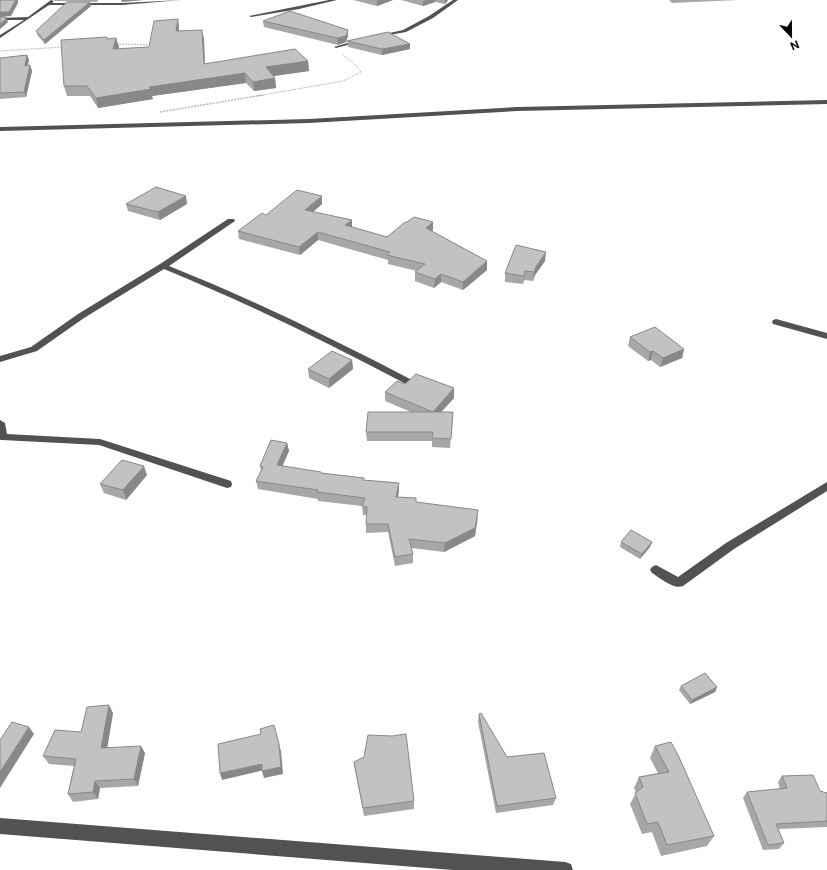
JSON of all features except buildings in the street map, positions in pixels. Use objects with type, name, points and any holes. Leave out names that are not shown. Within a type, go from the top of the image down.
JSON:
[{"type":"street","points":[[0,37],[54,0]]},
{"type":"street","points":[[47,4],[122,4],[179,0]]},
{"type":"street","points":[[251,16],[336,0]]},
{"type":"street","points":[[373,37],[404,30],[431,17],[456,0]]},
{"type":"street","points":[[0,19],[29,18]]},
{"type":"street","points":[[336,47],[365,39]]},
{"type":"street","points":[[0,129],[309,121],[517,109],[827,102]]},
{"type":"street","points":[[0,359],[34,349],[81,316],[163,266],[232,221]]},
{"type":"street","points":[[163,266],[193,277],[302,328],[410,382]]},
{"type":"street","points":[[776,322],[827,336]]},
{"type":"street","points":[[0,423],[1,437],[100,442],[227,484]]},
{"type":"street","points":[[656,570],[678,583],[730,546],[827,486]]},
{"type":"street","points":[[0,826],[138,835],[412,860],[565,870]]},
{"type":"path","points":[[116,44],[150,44],[154,51]]},
{"type":"path","points":[[0,51],[66,47]]},
{"type":"path","points":[[154,113],[343,81],[361,72],[355,64],[339,52],[336,47]]}]
